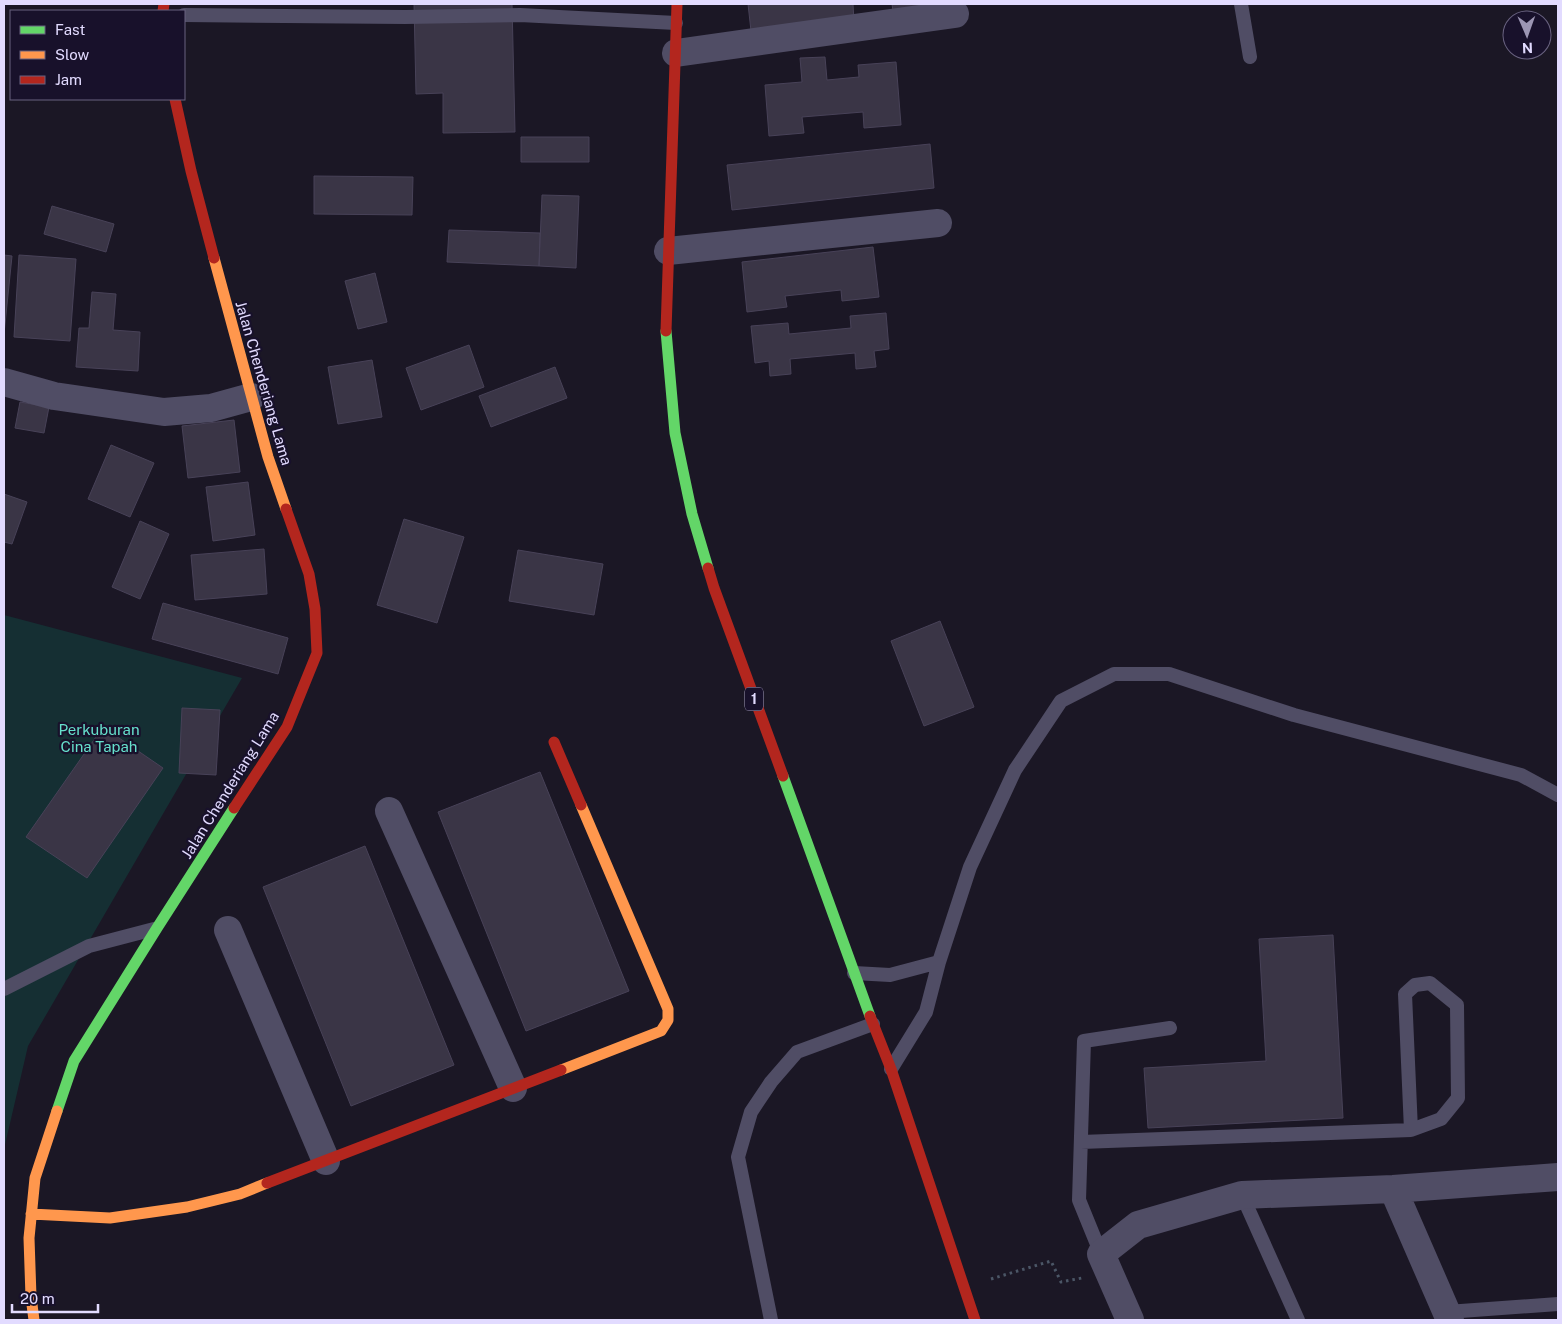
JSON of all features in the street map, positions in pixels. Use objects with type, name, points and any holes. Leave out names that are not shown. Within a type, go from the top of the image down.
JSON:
[{"type":"main road","name":"1","points":[[677,4],[666,337],[674,433],[692,514],[714,588],[890,1069],[975,1320]]},
{"type":"main road","name":"Jalan Chenderiang Lama","points":[[34,1320],[30,1296],[29,1238],[35,1178],[74,1061],[157,928],[287,727],[317,653],[315,609],[309,574],[268,457],[251,397],[191,170],[175,100]]},
{"type":"main road","points":[[32,1214],[110,1218],[187,1207],[240,1194],[660,1030],[668,1020],[668,1009],[554,742]]},
{"type":"street","points":[[676,53],[955,14]]},
{"type":"street","points":[[668,251],[938,223]]},
{"type":"street","points":[[4,382],[54,396],[164,412],[211,408],[251,397]]},
{"type":"street","points":[[389,811],[513,1088]]},
{"type":"street","points":[[228,930],[326,1161]]},
{"type":"street","points":[[1130,1320],[1105,1263],[1138,1225],[1242,1195],[1393,1188],[1558,1177]]},
{"type":"street","points":[[1393,1188],[1448,1316]]},
{"type":"lane","points":[[1241,4],[1250,58]]},
{"type":"lane","points":[[185,15],[404,17],[520,15],[676,23]]},
{"type":"lane","points":[[890,1069],[926,1012],[939,962],[970,867],[1015,770],[1061,701],[1114,674],[1170,674],[1294,716],[1521,775],[1558,795]]},
{"type":"lane","points":[[4,989],[89,946],[157,928]]},
{"type":"lane","points":[[854,973],[890,976],[939,962]]},
{"type":"lane","points":[[1081,1142],[1411,1130],[1441,1119],[1458,1098],[1457,1005],[1430,983],[1415,985],[1404,994],[1411,1130]]},
{"type":"lane","points":[[771,1320],[738,1157],[751,1112],[771,1082],[797,1052],[873,1024]]},
{"type":"lane","points":[[1105,1263],[1079,1200],[1084,1042],[1170,1028]]},
{"type":"lane","points":[[1242,1195],[1298,1320]]},
{"type":"lane","points":[[1448,1316],[1558,1304]]},
{"type":"path","points":[[964,1288],[1050,1261],[1061,1282],[1105,1263]]},
{"type":"green space","name":"Perkuburan Cina Tapah","points":[[4,615],[242,678],[28,1046],[4,1149]]},
{"type":"building","points":[[414,4],[512,4],[515,132],[443,133],[443,93],[416,94]]},
{"type":"building","points":[[748,4],[853,4],[854,22],[751,31]]},
{"type":"building","points":[[892,4],[974,4],[893,11]]},
{"type":"building","points":[[825,57],[827,80],[859,77],[858,65],[896,62],[901,125],[864,128],[863,112],[802,117],[804,133],[769,136],[765,85],[802,82],[800,58]]},
{"type":"building","points":[[521,137],[589,137],[589,162],[521,162]]},
{"type":"building","points":[[930,144],[934,188],[732,210],[727,165]]},
{"type":"building","points":[[314,176],[413,177],[412,215],[314,214]]},
{"type":"building","points":[[542,195],[579,196],[576,268],[539,266]]},
{"type":"building","points":[[52,206],[114,224],[106,252],[44,234]]},
{"type":"building","points":[[449,230],[540,233],[539,266],[447,262]]},
{"type":"building","points":[[873,247],[879,297],[842,301],[841,290],[785,296],[787,307],[747,312],[742,262]]},
{"type":"building","points":[[4,255],[12,256],[4,334]]},
{"type":"building","points":[[19,255],[76,259],[70,341],[14,337]]},
{"type":"building","points":[[375,273],[387,322],[358,329],[345,281]]},
{"type":"building","points":[[92,292],[116,294],[113,330],[140,332],[138,371],[76,367],[79,328],[89,328]]},
{"type":"building","points":[[886,313],[889,349],[874,351],[876,367],[856,369],[855,353],[790,359],[791,374],[770,376],[769,361],[755,363],[751,326],[788,323],[789,334],[851,328],[850,316]]},
{"type":"building","points":[[469,345],[484,387],[421,410],[406,368]]},
{"type":"building","points":[[372,360],[382,417],[338,424],[328,367]]},
{"type":"building","points":[[555,367],[567,398],[491,427],[479,396]]},
{"type":"building","points":[[20,402],[49,407],[44,433],[15,428]]},
{"type":"building","points":[[234,420],[240,472],[188,478],[182,426]]},
{"type":"building","points":[[111,445],[154,463],[130,517],[88,499]]},
{"type":"building","points":[[248,482],[255,535],[213,541],[206,487]]},
{"type":"building","points":[[4,494],[27,502],[12,544],[4,542]]},
{"type":"building","points":[[404,519],[464,537],[437,623],[377,605]]},
{"type":"building","points":[[140,521],[169,534],[140,599],[112,587]]},
{"type":"building","points":[[264,549],[267,594],[195,600],[191,555]]},
{"type":"building","points":[[518,550],[603,564],[594,615],[509,601]]},
{"type":"building","points":[[163,603],[288,638],[278,674],[152,639]]},
{"type":"building","points":[[940,621],[974,707],[924,726],[891,641]]},
{"type":"building","points":[[182,708],[220,710],[216,775],[179,773]]},
{"type":"building","points":[[103,727],[163,768],[87,878],[26,837]]},
{"type":"building","points":[[540,772],[629,991],[526,1031],[438,812]]},
{"type":"building","points":[[365,846],[454,1065],[351,1106],[263,887]]},
{"type":"building","points":[[1333,935],[1343,1118],[1148,1128],[1144,1068],[1266,1061],[1259,939]]},
{"type":"traffic: fast","points":[[666,331],[675,433],[692,514],[708,568]]},
{"type":"traffic: fast","points":[[783,776],[870,1016]]},
{"type":"traffic: fast","points":[[57,1111],[74,1061],[234,808]]},
{"type":"traffic: slow","points":[[214,258],[268,457],[286,509]]},
{"type":"traffic: slow","points":[[561,1070],[661,1031],[668,1020],[668,1009],[581,805]]},
{"type":"traffic: slow","points":[[34,1320],[31,1297],[29,1238],[35,1178],[57,1111]]},
{"type":"traffic: slow","points":[[31,1214],[110,1218],[187,1207],[240,1194],[267,1183]]},
{"type":"traffic: jam","points":[[163,10],[164,4]]},
{"type":"traffic: jam","points":[[666,331],[677,4]]},
{"type":"traffic: jam","points":[[175,100],[191,171],[214,258]]},
{"type":"traffic: jam","points":[[234,808],[287,727],[317,653],[315,609],[309,574],[286,509]]},
{"type":"traffic: jam","points":[[708,568],[783,776]]},
{"type":"traffic: jam","points":[[554,742],[581,805]]},
{"type":"traffic: jam","points":[[870,1016],[891,1069],[975,1320]]},
{"type":"traffic: jam","points":[[267,1183],[561,1070]]}]
